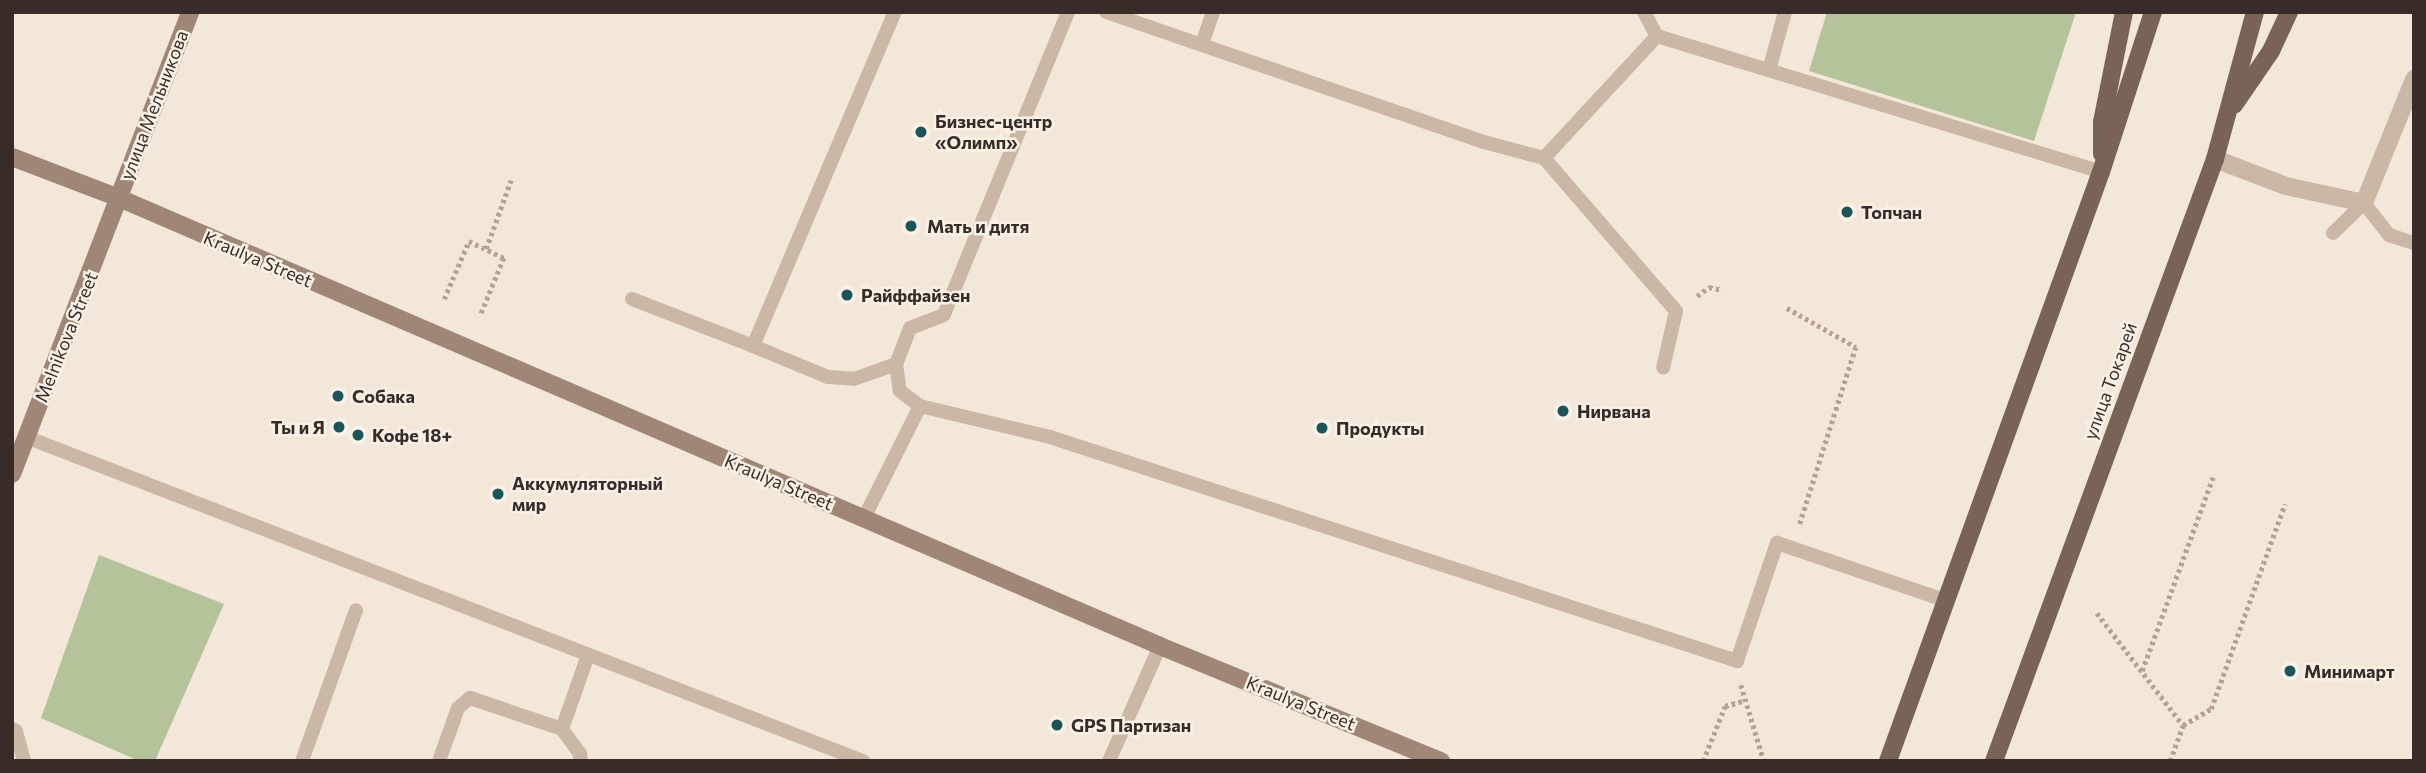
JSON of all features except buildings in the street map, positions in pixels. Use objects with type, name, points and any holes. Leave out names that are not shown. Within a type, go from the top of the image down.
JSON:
[{"type":"main road","name":"улица Мельникова","points":[[119,198],[190,12]]},
{"type":"main road","points":[[2101,172],[2102,122],[2124,12]]},
{"type":"main road","points":[[1888,761],[2101,172],[2153,12]]},
{"type":"main road","name":"улица Токарей","points":[[1994,761],[2215,159],[2255,12]]},
{"type":"main road","points":[[2226,116],[2271,51],[2289,12]]},
{"type":"main road","name":"Kraulya Street","points":[[12,157],[119,198],[1160,646],[1441,761]]},
{"type":"main road","name":"Melnikova Street","points":[[12,474],[119,198]]},
{"type":"street","points":[[2215,159],[2286,186],[2364,203],[2414,79]]},
{"type":"lane","points":[[753,346],[895,12]]},
{"type":"lane","points":[[1068,12],[944,315],[910,328],[896,364],[900,391],[920,406],[1050,437],[1737,661],[1777,543],[1947,601]]},
{"type":"lane","points":[[1106,12],[1484,142],[1544,158],[1676,311],[1663,369]]},
{"type":"lane","points":[[1202,44],[1213,12]]},
{"type":"lane","points":[[1644,12],[1657,36],[2101,172]]},
{"type":"lane","points":[[1769,70],[1785,12]]},
{"type":"lane","points":[[1544,158],[1657,36]]},
{"type":"lane","points":[[2333,233],[2364,203],[2389,235],[2414,243]]},
{"type":"lane","points":[[632,299],[828,377],[854,379],[896,364]]},
{"type":"lane","points":[[864,518],[920,406]]},
{"type":"lane","points":[[26,437],[863,761]]},
{"type":"lane","points":[[302,761],[356,610]]},
{"type":"lane","points":[[1109,761],[1160,646]]},
{"type":"lane","points":[[562,729],[588,655]]},
{"type":"lane","points":[[439,761],[458,708],[470,698],[562,729],[580,754],[581,761]]},
{"type":"lane","points":[[12,729],[16,731],[24,761]]},
{"type":"path","points":[[486,249],[511,180]]},
{"type":"path","points":[[444,299],[469,241],[504,258],[481,314]]},
{"type":"path","points":[[1787,308],[1856,347],[1792,548]]},
{"type":"path","points":[[2142,671],[2213,477]]},
{"type":"path","points":[[2170,761],[2183,725],[2211,709],[2285,504]]},
{"type":"path","points":[[2097,613],[2183,725]]},
{"type":"path","points":[[1703,761],[1725,706],[1744,701],[1765,761]]},
{"type":"green space","points":[[1827,12],[2076,12],[2034,141],[1809,71]]},
{"type":"green space","points":[[99,555],[224,604],[155,761],[139,761],[41,718]]},
{"type":"place","name":"Бизнес-центр «Олимп»","points":[[921,132]]},
{"type":"place","name":"Топчан","points":[[1847,212]]},
{"type":"place","name":"Мать и дитя","points":[[911,226]]},
{"type":"place","name":"Райффайзен","points":[[847,295]]},
{"type":"place","name":"Собака","points":[[338,396]]},
{"type":"place","name":"Нирвана","points":[[1563,411]]},
{"type":"place","name":"Ты и Я","points":[[339,427]]},
{"type":"place","name":"Продукты","points":[[1322,428]]},
{"type":"place","name":"Кофе 18+","points":[[358,435]]},
{"type":"place","name":"Аккумуляторный мир","points":[[498,494]]},
{"type":"place","name":"Минимарт","points":[[2290,671]]},
{"type":"place","name":"GPS Партизан","points":[[1057,725]]}]
